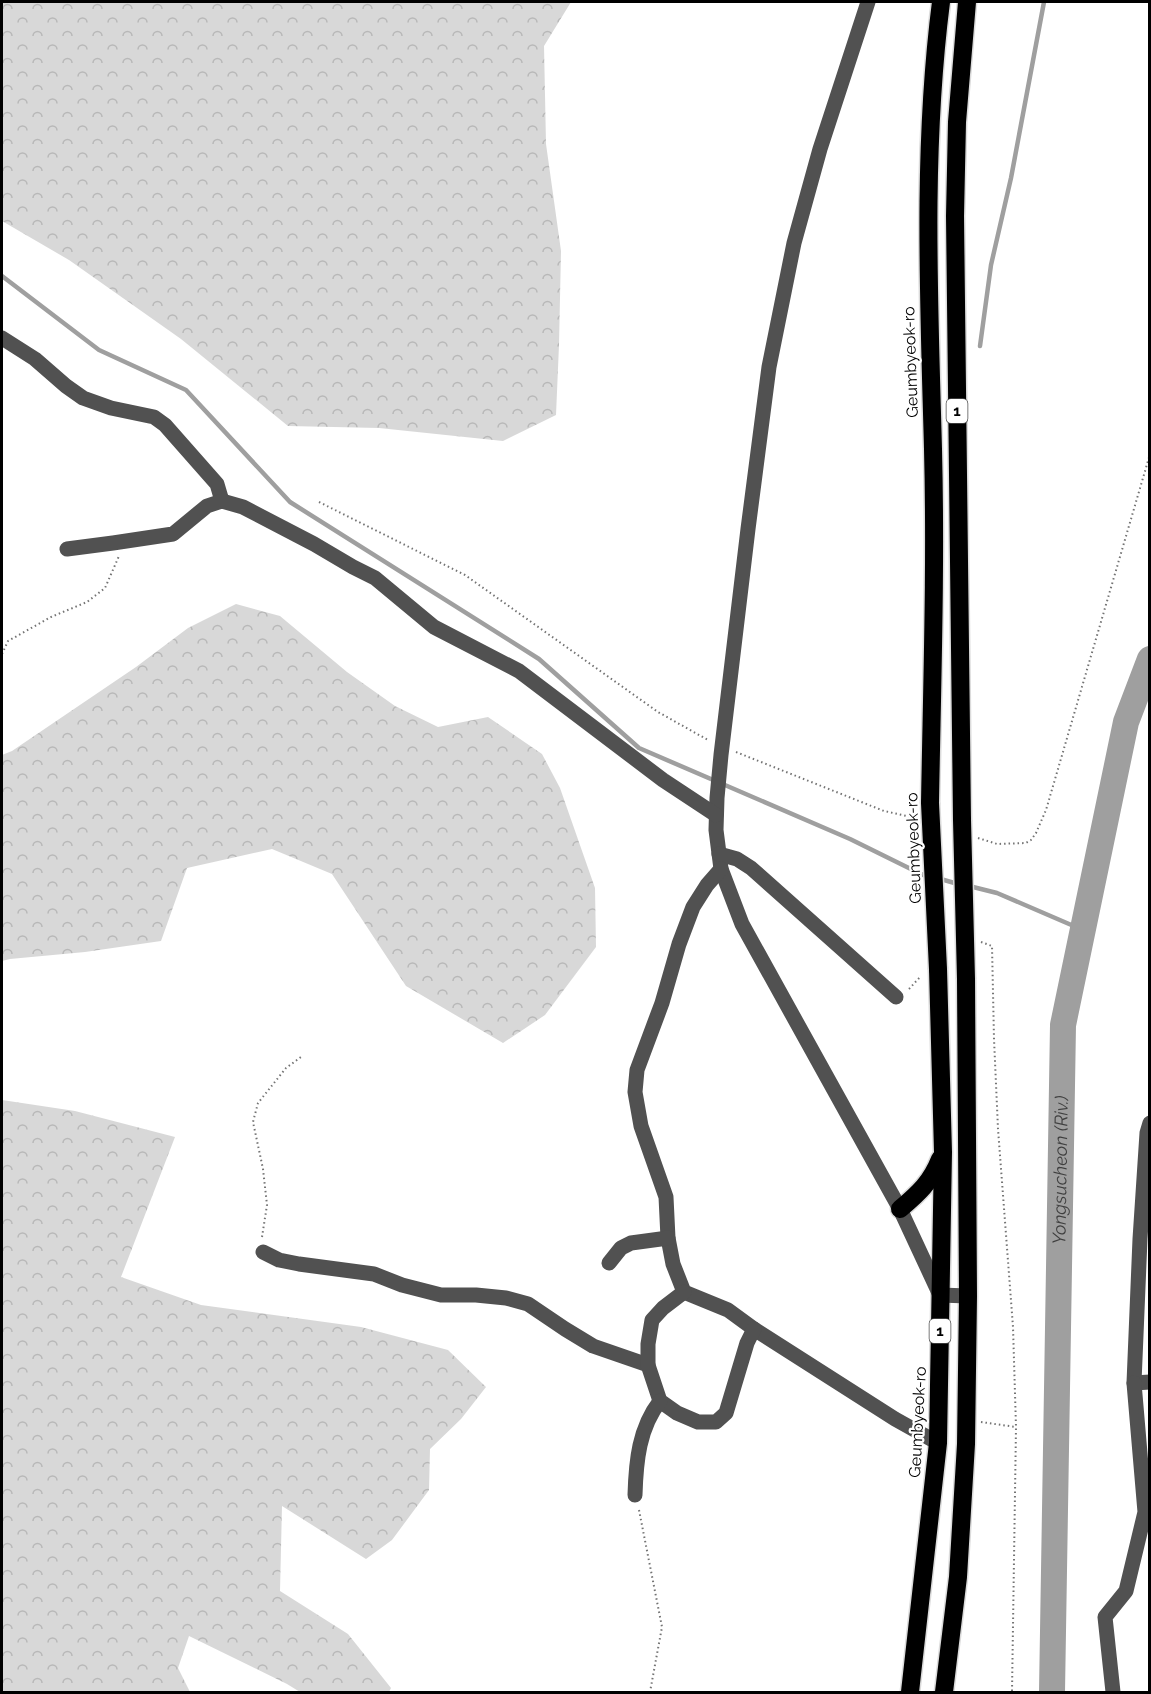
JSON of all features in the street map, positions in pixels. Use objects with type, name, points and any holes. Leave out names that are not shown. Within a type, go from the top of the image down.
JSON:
[{"type":"highway","name":"Geumbyeok-ro","points":[[910,1692],[938,1443],[943,1152],[931,969],[930,803],[934,591],[933,450],[928,300],[930,150],[940,2]]},
{"type":"highway","name":"1","points":[[944,1692],[958,1577],[965,1466],[968,1296],[966,980],[955,216],[957,122],[967,2]]},
{"type":"highway","points":[[900,1209],[918,1195],[933,1176],[943,1152]]},
{"type":"street","points":[[868,2],[820,149],[797,233],[769,367],[749,517],[716,815],[720,861],[742,924],[900,1209],[940,1296],[968,1296]]},
{"type":"street","points":[[2,338],[35,359],[83,398],[111,408],[154,417],[165,425],[217,484],[222,501]]},
{"type":"street","points":[[67,549],[173,534],[207,506],[222,501],[243,507],[375,578],[434,627],[519,670],[663,780],[716,815]]},
{"type":"street","points":[[720,861],[737,859],[751,868],[896,997]]},
{"type":"street","points":[[720,861],[693,907],[662,1003],[637,1070],[635,1092],[641,1126],[666,1197],[668,1238],[673,1264],[684,1292],[728,1310],[895,1419],[938,1443]]},
{"type":"street","points":[[1113,1692],[1105,1617],[1125,1591],[1145,1512],[1140,1239],[1149,1123]]},
{"type":"street","points":[[609,1263],[621,1248],[631,1242],[668,1238]]},
{"type":"street","points":[[263,1252],[279,1260],[299,1264],[374,1274],[402,1285],[441,1295],[506,1298],[528,1304],[593,1346],[648,1365]]},
{"type":"street","points":[[684,1292],[652,1320],[648,1344],[648,1365],[660,1401],[677,1413],[698,1422],[716,1422],[726,1413],[747,1343],[754,1329]]},
{"type":"street","points":[[635,1495],[636,1465],[643,1430],[660,1401]]},
{"type":"path","points":[[977,837],[997,844],[1026,843],[1036,833],[1046,810],[1149,454]]},
{"type":"path","points":[[318,502],[465,575],[658,712],[722,751],[742,754],[884,811],[917,818]]},
{"type":"path","points":[[2,654],[9,641],[51,617],[87,602],[105,588],[124,542]]},
{"type":"path","points":[[975,939],[992,946],[999,1141],[1013,1327],[1016,1427],[1012,1692]]},
{"type":"path","points":[[896,997],[931,969]]},
{"type":"path","points":[[263,1252],[262,1237],[267,1205],[263,1169],[253,1122],[258,1103],[286,1068],[301,1057]]},
{"type":"path","points":[[978,1421],[1016,1427]]},
{"type":"path","points":[[635,1495],[662,1627],[650,1692]]},
{"type":"green space","points":[[2,2],[571,2],[544,46],[546,144],[561,251],[556,415],[503,441],[379,428],[288,426],[181,339],[69,260],[2,221]]},
{"type":"green space","points":[[236,604],[280,616],[347,672],[395,706],[438,727],[488,717],[542,754],[560,788],[595,888],[596,947],[545,1015],[503,1043],[406,986],[332,874],[272,849],[187,868],[161,941],[2,961],[2,755],[12,751],[136,667],[188,628]]},
{"type":"green space","points":[[2,1100],[75,1111],[175,1137],[121,1277],[201,1305],[361,1327],[448,1350],[486,1387],[461,1419],[430,1449],[429,1490],[392,1540],[366,1559],[282,1506],[280,1591],[348,1634],[391,1688],[389,1692],[300,1692],[189,1636],[178,1668],[190,1692],[2,1692]]},
{"type":"waterway","points":[[980,346],[991,265],[1011,178],[1044,2]]},
{"type":"waterway","points":[[2,276],[99,350],[186,390],[290,502],[539,659],[639,748],[850,839],[929,876]]},
{"type":"waterway","name":"Yongsucheon (Riv.)","points":[[1052,1692],[1063,1025],[1126,722],[1150,659]]},
{"type":"waterway","points":[[937,878],[958,884]]},
{"type":"waterway","points":[[969,886],[997,893],[1083,930]]}]
